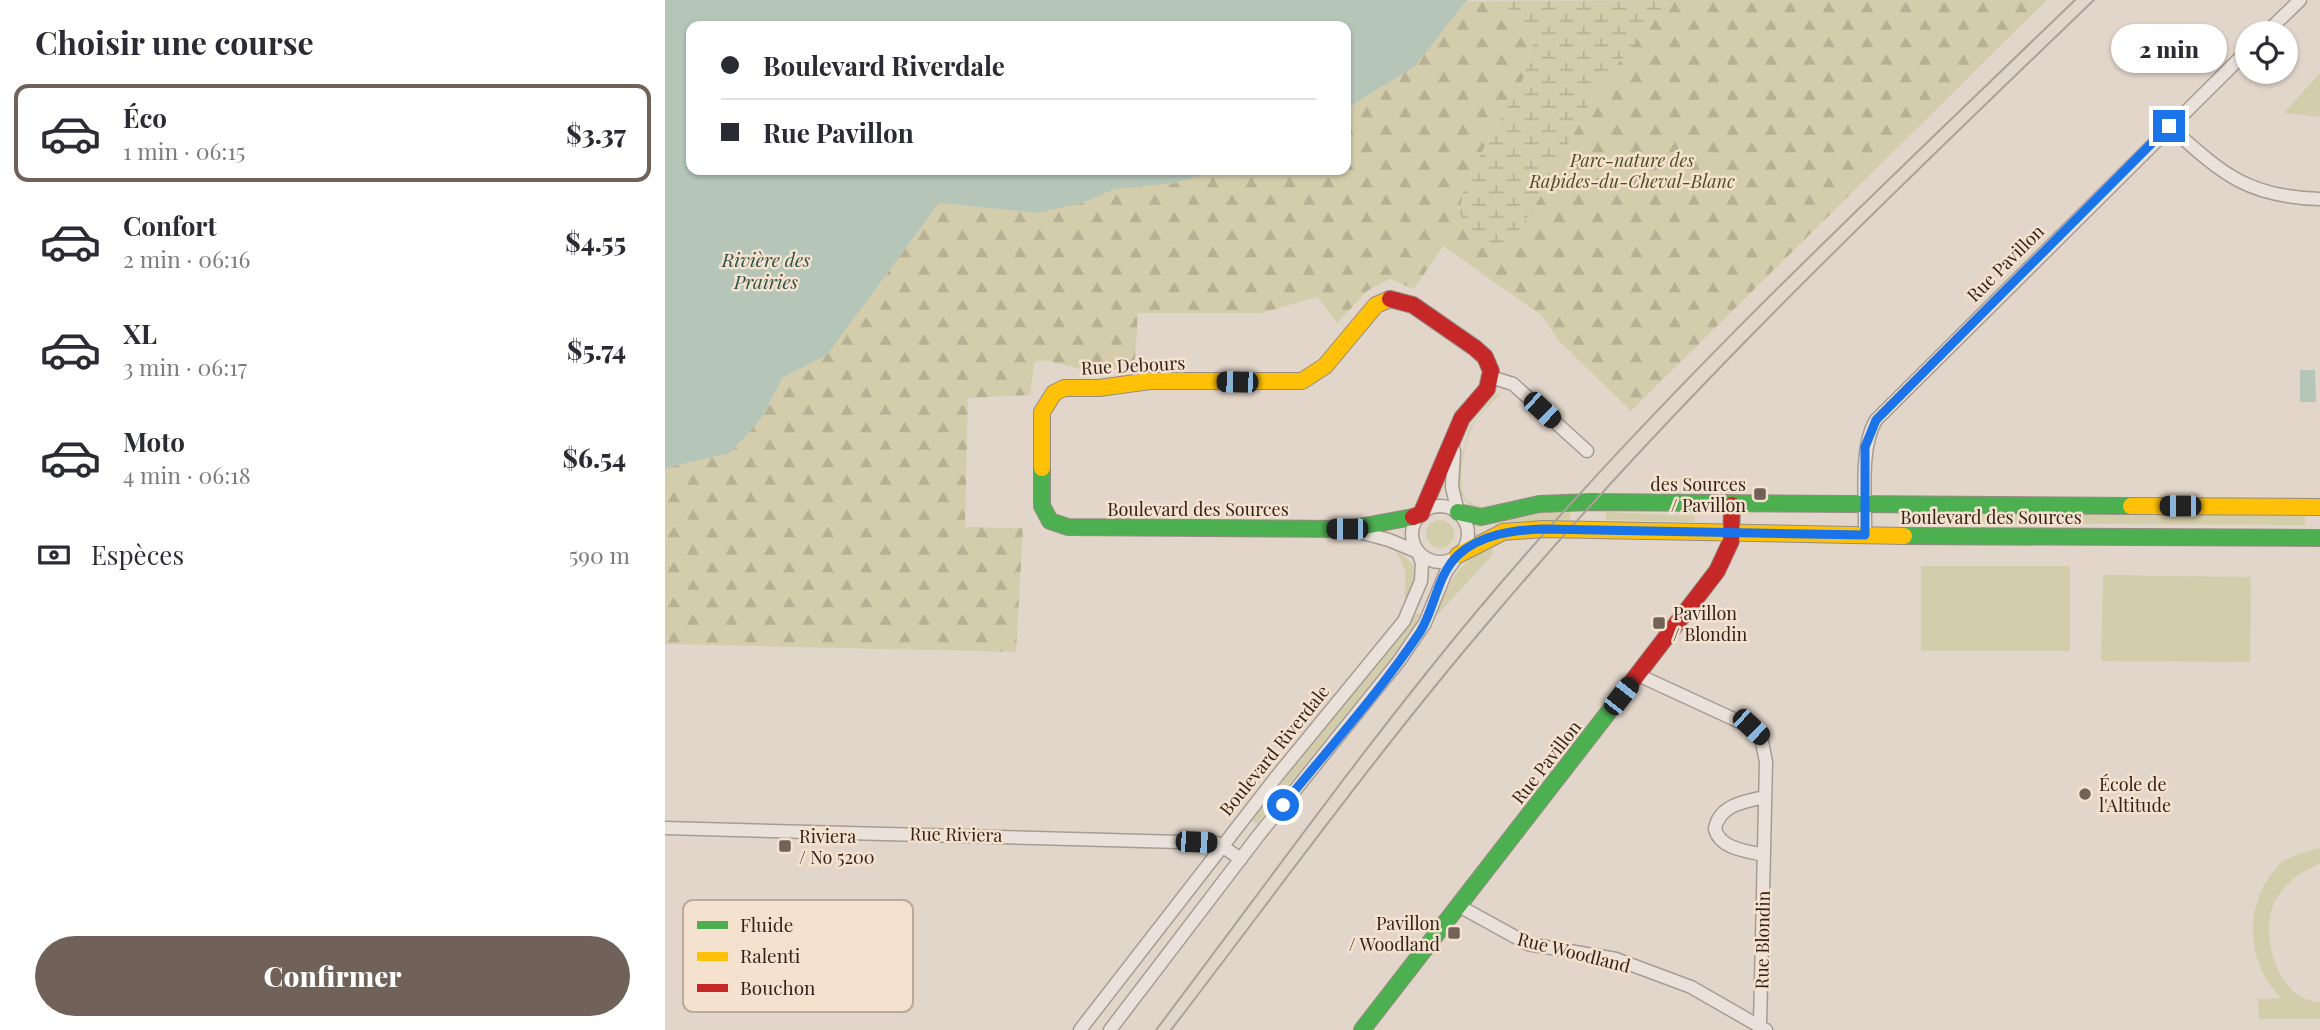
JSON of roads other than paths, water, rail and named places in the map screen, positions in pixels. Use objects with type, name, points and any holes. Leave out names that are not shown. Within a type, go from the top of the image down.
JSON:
[{"type":"street","points":[[2278,21],[2300,0]]},
{"type":"street","name":"Rue Pavillon","points":[[1865,535],[1865,447],[1876,420],[2235,63]]},
{"type":"street","points":[[2169,126],[2224,174],[2265,194],[2320,199]]},
{"type":"street","name":"Rue Debours","points":[[1050,521],[1043,511],[1041,499],[1042,412],[1050,397],[1064,388],[1100,388],[1150,381],[1302,381],[1325,366],[1375,306],[1397,298],[1413,305],[1481,353],[1490,366],[1491,377]]},
{"type":"street","points":[[1458,555],[1436,562],[1419,552],[1411,536],[1413,524],[1421,513],[1464,415],[1487,389],[1491,377],[1513,384],[1587,451]]},
{"type":"street","points":[[1110,1030],[1241,859],[1399,661],[1425,623],[1446,572],[1467,542],[1468,532],[1458,512],[1451,487],[1456,438]]},
{"type":"street","name":"Boulevard des Sources","points":[[1458,512],[1481,517],[1528,506],[1566,503],[2320,507]]},
{"type":"street","name":"Rue Pavillon","points":[[1362,1030],[1721,564],[1732,533],[1733,505]]},
{"type":"street","points":[[1421,513],[1439,506],[1458,512]]},
{"type":"street","name":"Boulevard des Sources","points":[[1050,521],[1068,527],[1353,531],[1409,519],[1421,513]]},
{"type":"street","name":"Boulevard des Sources","points":[[1458,555],[1484,540],[1521,530],[2320,538]]},
{"type":"street","name":"Boulevard des Sources","points":[[1353,531],[1389,540],[1419,552]]},
{"type":"street","name":"Boulevard Riverdale","points":[[1080,1030],[1223,845],[1404,621],[1421,581],[1422,563],[1419,552]]},
{"type":"street","name":"Rue Blondin","points":[[1638,675],[1751,727],[1761,737],[1766,762],[1763,1027]]},
{"type":"street","points":[[1764,855],[1727,844],[1715,830],[1720,814],[1730,807],[1765,797]]},
{"type":"street","name":"Rue Riviera","points":[[665,828],[1043,836],[1211,842],[1223,845]]},
{"type":"street","points":[[1223,845],[1241,859]]},
{"type":"street","name":"Rue Woodland","points":[[1459,906],[1514,939],[1528,944],[1616,959],[1691,988],[1763,1027]]},
{"type":"water","name":"Rivière des Prairies","points":[[665,0],[1467,0],[1415,66],[1351,106],[1351,21],[686,21],[686,175],[1201,175],[1175,183],[1115,189],[1085,202],[1038,213],[939,203],[827,355],[783,377],[761,419],[730,453],[665,468]]},
{"type":"water","points":[[2300,370],[2315,370],[2316,402],[2300,402]]},
{"type":"tram line","points":[[1156,1030],[1394,714],[1477,611],[1547,531],[1692,374],[2075,0]]},
{"type":"tram line","points":[[1171,1030],[1409,719],[1563,536],[1785,301],[2094,0]]},
{"type":"place","name":"des Sources / Pavillon","points":[[1760,494]]},
{"type":"place","name":"Pavillon / Blondin","points":[[1659,623]]},
{"type":"place","name":"École de l'Altitude","points":[[2085,794]]},
{"type":"place","name":"Riviera / No 5200","points":[[785,846]]},
{"type":"place","name":"Pavillon / Woodland","points":[[1454,933]]},
{"type":"park label","name":"Parc-nature des Rapides-du-Cheval-Blanc","points":[[1632,170]]}]
